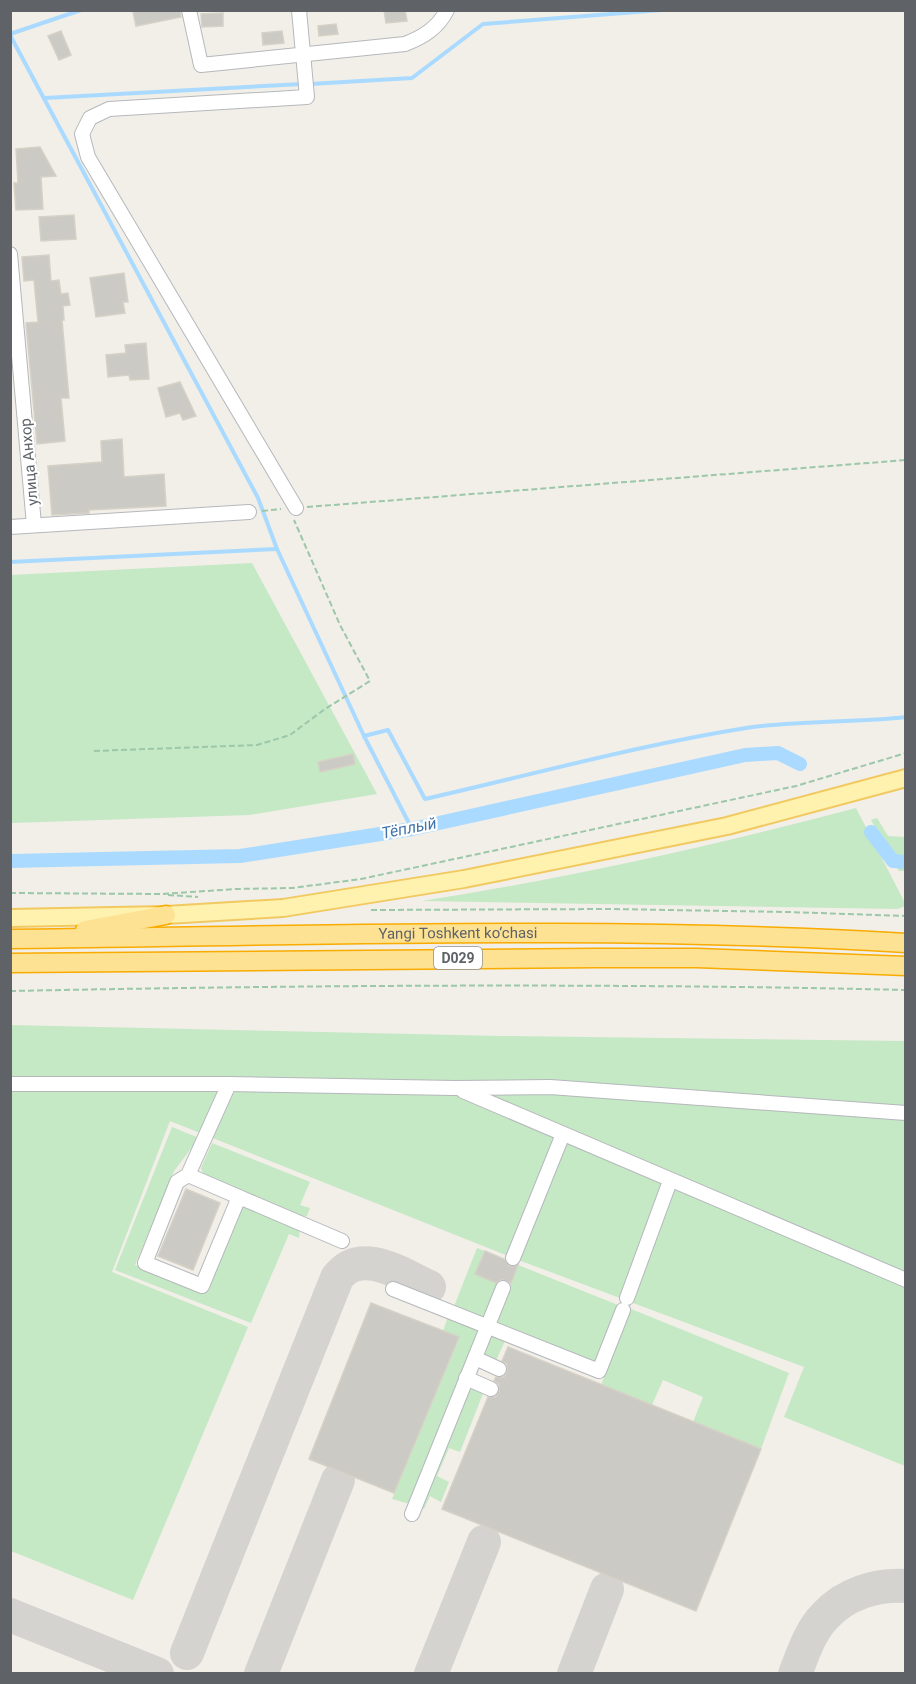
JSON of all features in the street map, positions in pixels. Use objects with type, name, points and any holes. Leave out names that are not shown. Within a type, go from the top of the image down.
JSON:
[{"type":"highway","points":[[10,938],[33,939],[166,915]]},
{"type":"highway","name":"Yangi Toshkent ko‘chasi","points":[[33,939],[599,934],[792,937],[906,943]]},
{"type":"highway","name":"Yangi Toshkent ko‘chasi","points":[[10,963],[697,958],[906,966]]},
{"type":"main road","points":[[10,918],[166,915],[283,908],[464,879],[727,826],[906,778]]},
{"type":"street","points":[[189,10],[201,65],[405,44],[421,38],[441,22],[447,10]]},
{"type":"street","points":[[293,508],[88,157],[82,134],[90,118],[109,109],[308,97],[299,10]]},
{"type":"street","name":"улица Анхор","points":[[10,254],[34,525]]},
{"type":"street","points":[[10,527],[249,512]]},
{"type":"street","points":[[10,1084],[229,1084],[455,1088],[550,1086],[906,1113]]},
{"type":"street","points":[[229,1084],[188,1174],[177,1182],[146,1263],[202,1286],[239,1197]]},
{"type":"street","points":[[455,1088],[906,1280]]},
{"type":"street","points":[[513,1258],[563,1134]]},
{"type":"street","points":[[188,1174],[342,1241]]},
{"type":"street","points":[[393,1289],[599,1371],[670,1181]]},
{"type":"street","points":[[412,1514],[503,1288]]},
{"type":"street","points":[[475,1358],[499,1369]]},
{"type":"street","points":[[466,1378],[491,1389]]},
{"type":"path","points":[[249,512],[906,460]]},
{"type":"path","points":[[94,751],[257,745],[290,735],[325,709],[370,681],[340,625],[293,508]]},
{"type":"path","points":[[10,892],[157,894],[292,888],[361,879],[796,786],[906,753]]},
{"type":"path","points":[[157,894],[201,898]]},
{"type":"path","points":[[367,910],[610,909],[906,916]]},
{"type":"path","points":[[10,991],[210,987],[762,987],[906,990]]},
{"type":"green space","points":[[252,563],[377,794],[249,815],[11,823],[11,575]]},
{"type":"green space","points":[[856,808],[905,906],[898,909],[422,901],[640,860]]},
{"type":"green space","points":[[877,818],[888,836],[905,837],[905,871],[899,871],[871,820]]},
{"type":"green space","points":[[10,1025],[500,1036],[905,1041],[905,1466],[784,1417],[804,1367],[513,1258],[170,1121],[112,1272],[248,1327],[133,1600],[11,1551]]},
{"type":"green space","points":[[172,1127],[199,1138],[174,1171],[135,1265],[205,1293],[243,1205],[300,1229],[299,1238],[289,1234],[251,1323],[115,1270]]},
{"type":"green space","points":[[212,1143],[310,1182],[300,1205],[310,1208],[307,1216],[298,1218],[204,1175],[201,1168]]},
{"type":"green space","points":[[477,1248],[485,1251],[476,1274],[498,1283],[482,1318],[453,1309]]},
{"type":"green space","points":[[518,1265],[618,1305],[594,1365],[497,1326],[496,1321]]},
{"type":"green space","points":[[631,1309],[789,1373],[761,1449],[693,1422],[703,1397],[663,1380],[652,1405],[601,1385]]},
{"type":"green space","points":[[448,1317],[477,1329],[479,1332],[410,1504],[392,1499],[459,1338],[443,1331]]},
{"type":"green space","points":[[492,1335],[505,1341],[495,1363],[483,1356],[488,1337]]},
{"type":"green space","points":[[474,1387],[484,1391],[460,1452],[449,1448],[437,1476],[449,1482],[441,1502],[430,1496],[424,1509],[419,1508],[467,1390]]},
{"type":"building","points":[[180,10],[181,17],[136,26],[133,12]]},
{"type":"building","points":[[384,10],[405,10],[407,21],[386,23]]},
{"type":"building","points":[[223,13],[223,26],[202,27],[201,14]]},
{"type":"building","points":[[336,24],[338,34],[319,36],[318,26]]},
{"type":"building","points":[[61,31],[71,55],[59,60],[48,36]]},
{"type":"building","points":[[282,31],[284,43],[263,45],[262,33]]},
{"type":"building","points":[[40,147],[56,176],[41,177],[43,209],[16,210],[14,183],[18,183],[16,149]]},
{"type":"building","points":[[74,215],[76,239],[41,241],[39,217]]},
{"type":"building","points":[[49,255],[51,281],[59,280],[61,294],[68,293],[70,305],[63,306],[64,320],[62,320],[69,398],[61,398],[65,441],[37,444],[26,323],[38,322],[34,280],[24,281],[22,257]]},
{"type":"building","points":[[124,273],[128,302],[123,302],[125,313],[96,317],[90,278]]},
{"type":"building","points":[[146,343],[149,379],[130,380],[129,375],[108,377],[106,355],[126,353],[125,345]]},
{"type":"building","points":[[180,382],[196,416],[183,420],[180,413],[166,417],[158,388]]},
{"type":"building","points":[[122,439],[124,477],[164,474],[166,506],[89,510],[89,513],[52,515],[48,466],[102,462],[101,441]]},
{"type":"building","points":[[353,754],[355,764],[320,772],[318,762]]},
{"type":"building","points":[[186,1189],[220,1203],[193,1270],[158,1256]]},
{"type":"building","points":[[485,1251],[504,1259],[509,1266],[518,1265],[511,1283],[502,1279],[496,1283],[475,1274]]},
{"type":"building","points":[[371,1303],[459,1337],[394,1493],[309,1459]]},
{"type":"building","points":[[508,1347],[761,1449],[696,1611],[442,1509],[488,1397],[496,1397],[499,1392],[499,1384],[494,1381],[496,1377],[504,1377],[507,1372],[507,1364],[502,1361]]},
{"type":"waterway","points":[[10,34],[81,10]]},
{"type":"waterway","points":[[310,84],[412,78],[483,24],[662,10]]},
{"type":"waterway","points":[[10,35],[258,498],[277,549],[364,736],[388,730],[425,799],[625,752],[746,728],[906,717]]},
{"type":"waterway","points":[[45,98],[302,84]]},
{"type":"waterway","points":[[10,562],[277,549]]},
{"type":"waterway","points":[[364,736],[412,829]]},
{"type":"waterway","name":"Тёплый","points":[[10,861],[240,856],[412,829],[745,755],[778,753],[800,764]]},
{"type":"waterway","name":"Тёплый","points":[[871,832],[893,861],[906,862]]},
{"type":"taxiway","points":[[187,1653],[337,1278],[347,1269],[358,1264],[369,1263],[394,1270],[429,1287]]},
{"type":"taxiway","points":[[261,1674],[338,1480]]},
{"type":"taxiway","points":[[431,1674],[484,1542]]},
{"type":"taxiway","points":[[795,1674],[815,1629],[833,1608],[862,1592],[884,1587],[906,1586]]},
{"type":"taxiway","points":[[574,1674],[607,1589]]},
{"type":"taxiway","points":[[10,1615],[157,1674]]}]
